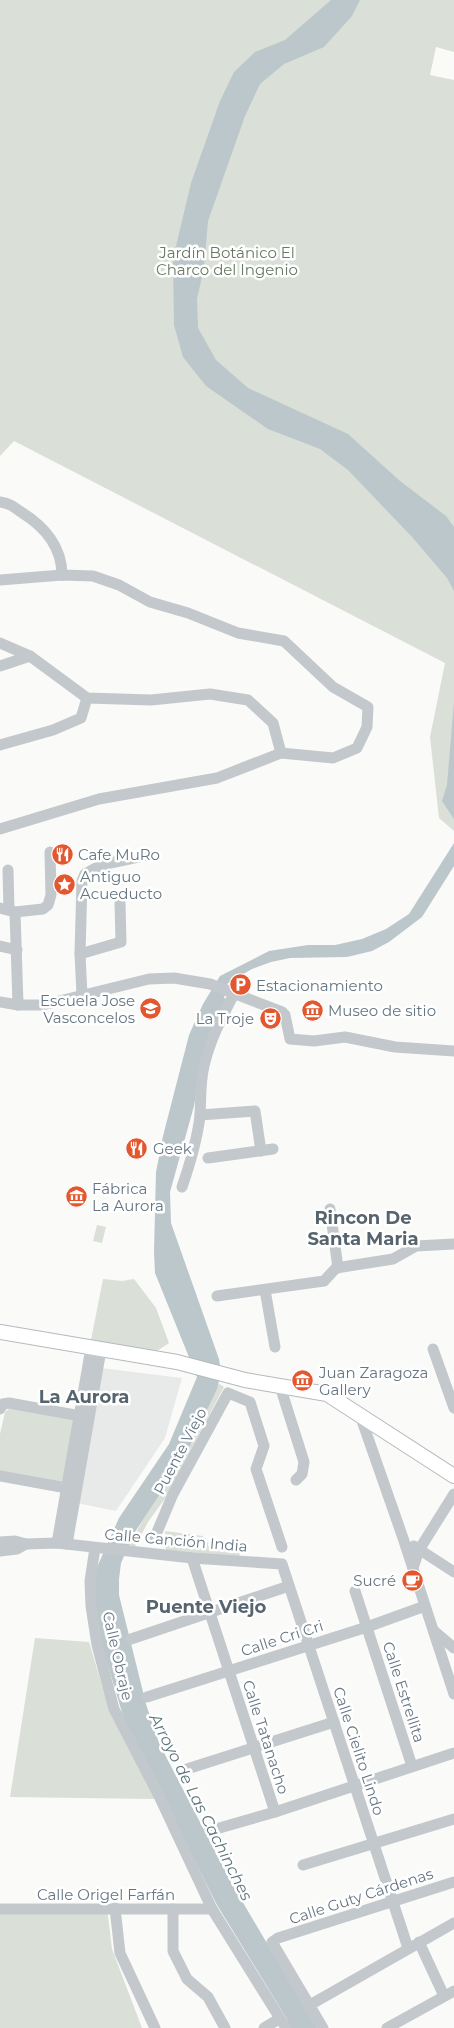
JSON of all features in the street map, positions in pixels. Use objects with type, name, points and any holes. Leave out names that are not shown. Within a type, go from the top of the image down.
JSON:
[{"type":"main road","points":[[0,1332],[180,1363],[245,1380],[327,1394],[454,1476]]},
{"type":"street","points":[[0,502],[7,503],[37,522],[60,555],[62,575]]},
{"type":"street","points":[[0,580],[62,575],[93,576],[118,585],[150,602],[238,633],[284,641],[333,687],[368,707],[367,727],[357,748],[333,758],[281,754],[217,778],[99,799],[0,829]]},
{"type":"street","points":[[0,643],[30,656],[87,698],[152,700],[210,694],[248,700],[273,723],[281,754]]},
{"type":"street","points":[[0,666],[30,656]]},
{"type":"street","points":[[0,745],[53,730],[81,718],[87,698]]},
{"type":"street","points":[[8,910],[43,908],[48,905],[51,895],[50,852]]},
{"type":"street","points":[[82,994],[80,954],[82,881],[85,874],[101,865],[143,856]]},
{"type":"street","points":[[8,870],[8,910],[16,950],[18,1005]]},
{"type":"street","points":[[80,954],[121,942],[120,903]]},
{"type":"street","points":[[0,946],[16,950]]},
{"type":"street","points":[[0,1002],[18,1005],[44,1005],[82,994],[158,978],[210,984],[282,1012],[286,1015],[290,1039],[314,1041],[345,1037],[394,1047],[454,1051]]},
{"type":"street","points":[[182,1187],[192,1161],[200,1115],[204,1066],[217,1026],[232,993]]},
{"type":"street","points":[[200,1115],[255,1111],[267,1150],[208,1158]]},
{"type":"street","points":[[330,1209],[338,1268]]},
{"type":"street","points":[[217,1296],[324,1281],[338,1268],[393,1259],[416,1246],[454,1244]]},
{"type":"street","points":[[265,1290],[274,1347]]},
{"type":"street","points":[[62,1543],[96,1349]]},
{"type":"street","points":[[433,1350],[454,1408]]},
{"type":"street","points":[[245,1380],[242,1399],[250,1402],[264,1446],[256,1469],[282,1548]]},
{"type":"street","points":[[280,1386],[304,1462],[302,1474],[296,1480]]},
{"type":"street","name":"Puente Viejo","points":[[155,1537],[172,1494],[228,1394],[242,1399]]},
{"type":"street","points":[[0,1410],[3,1404],[9,1403],[84,1416]]},
{"type":"street","points":[[360,1415],[454,1694]]},
{"type":"street","points":[[0,1476],[71,1489]]},
{"type":"street","points":[[413,1568],[420,1550],[454,1494]]},
{"type":"street","points":[[403,1538],[454,1572]]},
{"type":"street","points":[[0,1542],[15,1541],[26,1544]]},
{"type":"street","name":"Calle Canción India","points":[[26,1544],[62,1543],[135,1553],[282,1564]]},
{"type":"street","points":[[0,1551],[17,1549],[26,1544]]},
{"type":"street","name":"Calle Obraje","points":[[100,1548],[90,1581],[91,1606],[97,1645],[114,1709],[212,1909],[283,2023]]},
{"type":"street","name":"Calle Tatanacho","points":[[192,1558],[274,1812]]},
{"type":"street","name":"Calle Cielito Lindo","points":[[282,1564],[353,1786],[408,1948]]},
{"type":"street","points":[[131,1639],[289,1586]]},
{"type":"street","name":"Calle Estrellita","points":[[355,1591],[412,1766]]},
{"type":"street","name":"Calle Cri Cri","points":[[147,1696],[367,1627],[425,1606]]},
{"type":"street","points":[[433,1630],[454,1648]]},
{"type":"street","points":[[446,1669],[454,1658]]},
{"type":"street","points":[[187,1769],[334,1722]]},
{"type":"street","points":[[209,1831],[274,1812],[454,1752]]},
{"type":"street","points":[[303,1865],[454,1819]]},
{"type":"street","name":"Calle Guty Cárdenas","points":[[308,2006],[272,1942],[278,1938],[454,1882]]},
{"type":"street","points":[[115,1908],[120,1953],[155,2028]]},
{"type":"street","name":"Calle Origel Farfán","points":[[0,1909],[212,1909]]},
{"type":"street","points":[[173,1909],[173,1951],[187,1979],[208,1997],[225,2028]]},
{"type":"street","points":[[323,2028],[308,2006],[454,1923]]},
{"type":"street","points":[[387,2028],[449,1994],[419,1942]]},
{"type":"street","points":[[264,2028],[283,2023]]},
{"type":"shaded area","points":[[331,0],[360,0],[352,16],[324,47],[284,64],[260,84],[245,116],[208,221],[204,268],[197,299],[198,328],[216,360],[248,388],[348,434],[400,481],[446,516],[454,527],[454,591],[447,578],[413,538],[348,470],[320,449],[268,429],[206,386],[183,357],[174,325],[173,259],[191,183],[220,101],[234,72],[255,52],[285,40]]},
{"type":"shaded area","points":[[454,702],[454,819],[442,801],[447,785]]},
{"type":"shaded area","points":[[454,843],[454,866],[422,917],[389,942],[372,951],[347,957],[290,958],[271,962],[252,969],[228,983],[224,998],[228,1000],[199,1076],[194,1106],[170,1192],[171,1223],[219,1359],[221,1372],[217,1389],[173,1481],[163,1489],[135,1532],[121,1563],[119,1595],[146,1704],[159,1743],[232,1884],[317,2028],[289,2028],[287,2019],[217,1905],[124,1719],[93,1608],[94,1574],[119,1518],[169,1444],[197,1377],[155,1273],[154,1252],[156,1172],[163,1136],[189,1035],[203,1004],[220,976],[269,951],[308,945],[335,945],[362,939],[386,929],[409,914]]},
{"type":"shaded area","points":[[101,1368],[182,1378],[165,1438],[116,1511],[77,1503]]},
{"type":"green space","name":"Jardín Botánico El Charco del Ingenio","points":[[0,0],[454,0],[454,52],[436,47],[430,75],[454,80],[454,831],[439,818],[430,737],[445,663],[14,441],[0,456]]},
{"type":"green space","points":[[97,1225],[106,1227],[102,1243],[93,1241]]},
{"type":"green space","points":[[103,1279],[122,1281],[134,1279],[156,1308],[169,1343],[157,1351],[126,1348],[91,1340]]},
{"type":"green space","points":[[218,1383],[224,1387],[164,1500],[148,1522],[133,1550],[127,1549]]},
{"type":"green space","points":[[10,1408],[77,1421],[63,1486],[0,1472],[0,1434],[5,1412]]},
{"type":"green space","points":[[165,1531],[203,1536],[203,1538],[206,1538],[205,1542],[208,1543],[208,1546],[228,1548],[230,1552],[239,1551],[240,1557],[166,1554]]},
{"type":"green space","points":[[35,1638],[89,1642],[110,1712],[155,1799],[10,1797]]},
{"type":"green space","points":[[107,1908],[112,1949],[142,2028],[0,2028],[0,1909]]},
{"type":"place","name":"Cafe MuRo","points":[[62,854]]},
{"type":"place","name":"Antiguo Acueducto","points":[[64,885]]},
{"type":"place","name":"Estacionamiento","points":[[240,985]]},
{"type":"place","name":"Escuela Jose Vasconcelos","points":[[151,1009]]},
{"type":"place","name":"Museo de sitio","points":[[312,1010]]},
{"type":"place","name":"La Troje","points":[[270,1018]]},
{"type":"place","name":"Geek","points":[[137,1148]]},
{"type":"place","name":"Fábrica La Aurora","points":[[76,1197]]},
{"type":"place","name":"Juan Zaragoza Gallery","points":[[303,1381]]},
{"type":"place","name":"Sucré","points":[[412,1580]]},
{"type":"district","name":"Rincon De Santa Maria","points":[[363,1228]]},
{"type":"district","name":"La Aurora","points":[[84,1397]]},
{"type":"district","name":"Puente Viejo","points":[[206,1607]]},
{"type":"water label","name":"Arroyo de Las Cachinches","points":[[201,1807]]}]
